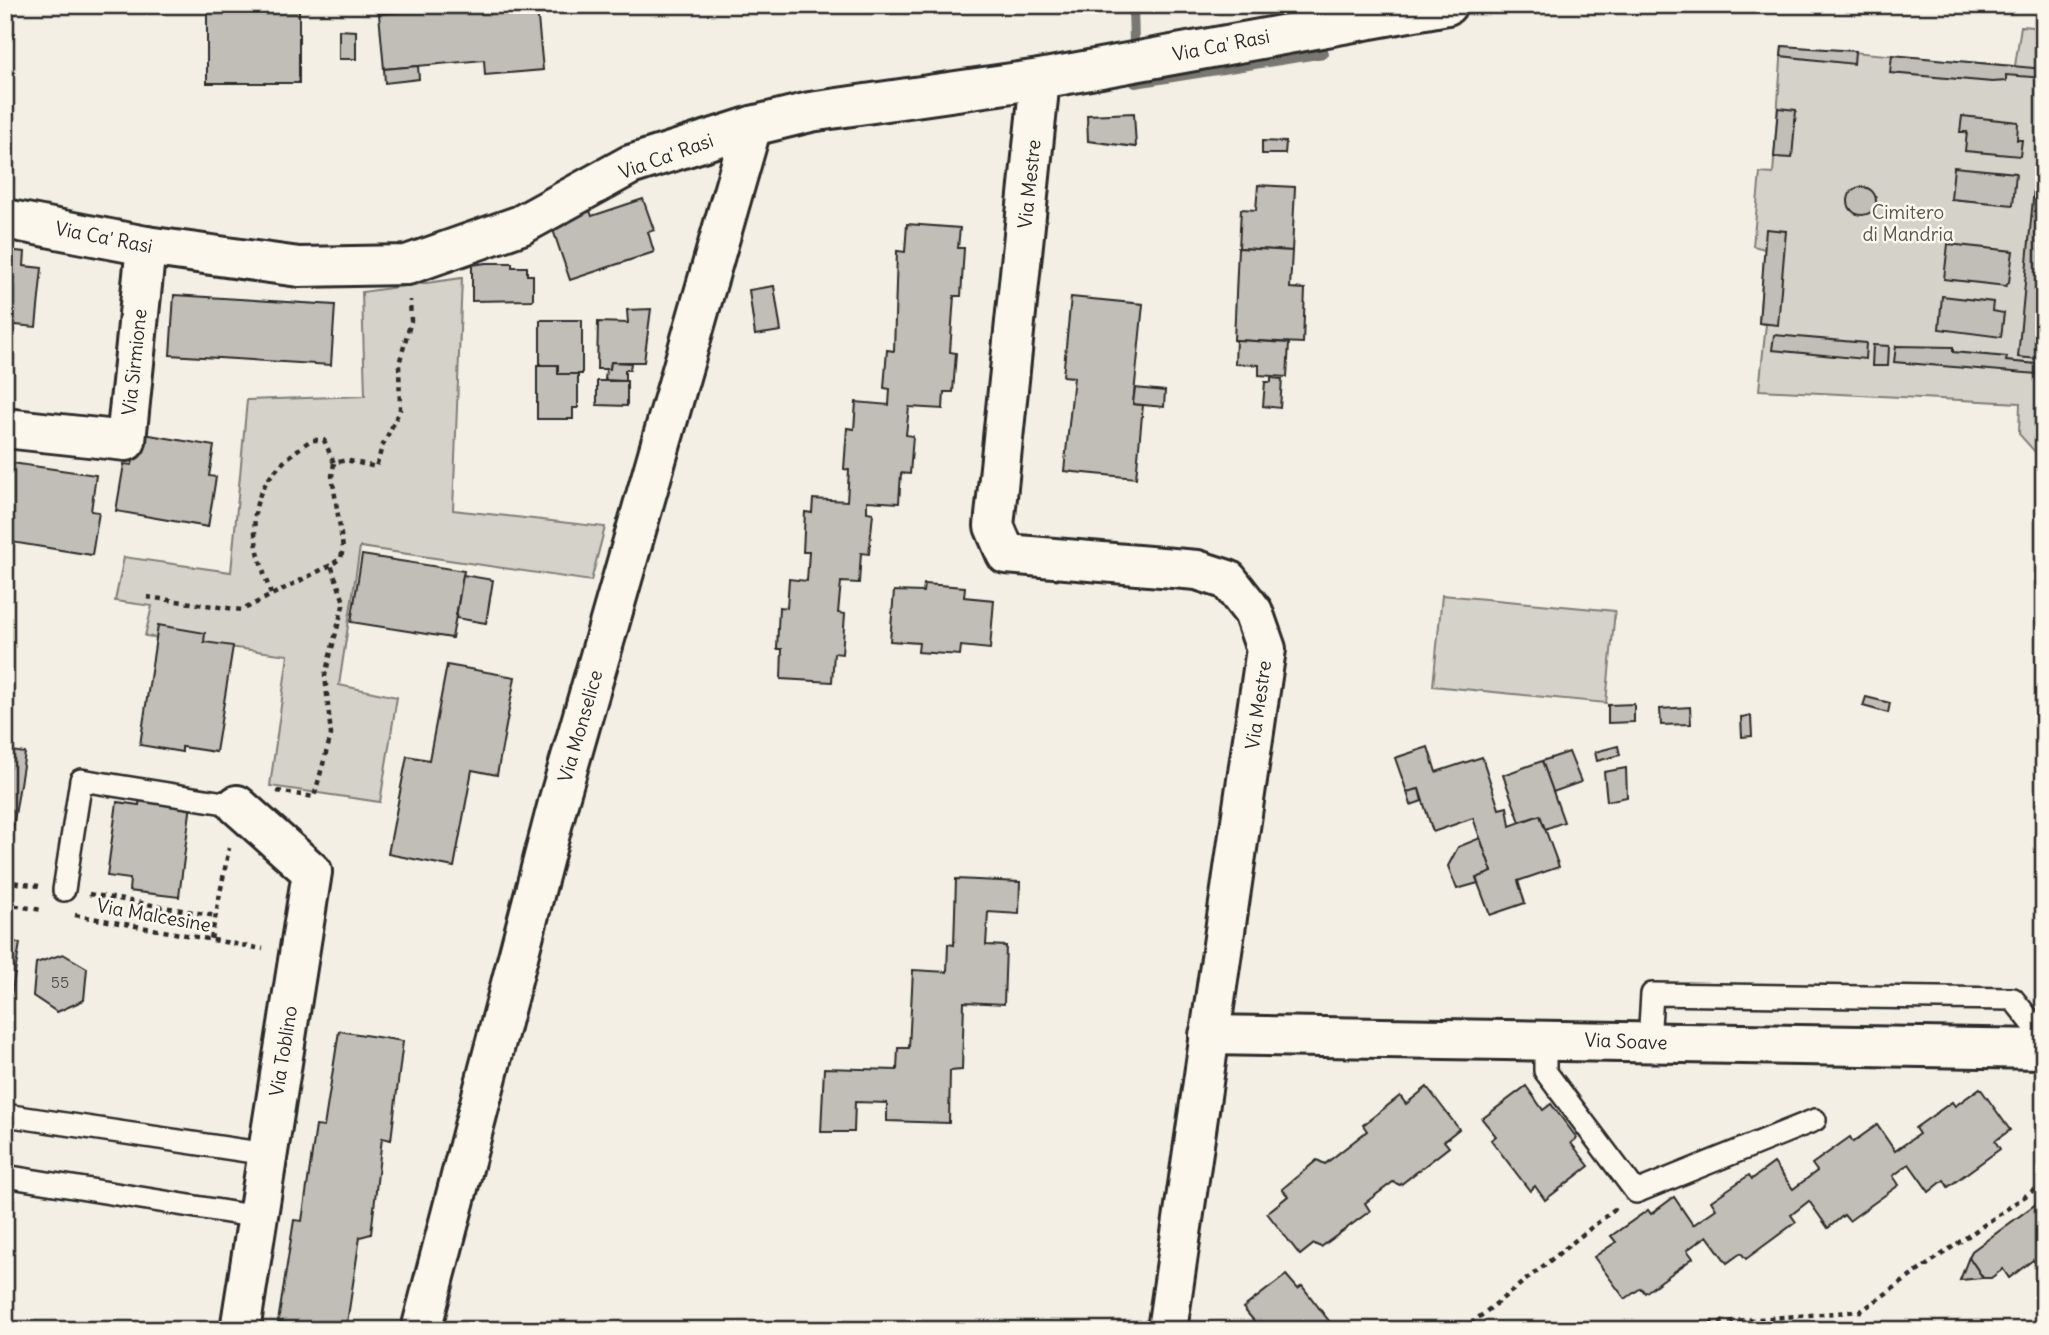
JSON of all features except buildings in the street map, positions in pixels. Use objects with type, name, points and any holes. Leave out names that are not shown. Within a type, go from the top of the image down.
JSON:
[{"type":"street","name":"Via Ca' Rasi","points":[[5,219],[146,246],[299,267],[407,265],[521,225],[630,166],[752,126],[810,112],[1040,79],[1340,14],[1447,5]]},
{"type":"street","name":"Via Mestre","points":[[1040,79],[994,526],[1006,554],[1197,570],[1228,580],[1253,612],[1266,649],[1167,1330]]},
{"type":"street","name":"Via Monselice","points":[[421,1330],[559,799],[752,126]]},
{"type":"street","name":"Via Sirmione","points":[[5,428],[126,441],[146,246]]},
{"type":"street","name":"Via Toblino","points":[[237,805],[312,872],[240,1330]]},
{"type":"street","name":"Via Soave","points":[[1209,1035],[1545,1038],[2044,1049]]},
{"type":"lane","points":[[64,890],[81,780],[237,805]]},
{"type":"lane","points":[[1650,1042],[1652,994],[2013,999],[2044,1038]]},
{"type":"lane","points":[[1545,1038],[1545,1071],[1636,1192],[1815,1120]]},
{"type":"lane","points":[[5,1115],[267,1154]]},
{"type":"lane","points":[[5,1176],[258,1217]]},
{"type":"path","points":[[334,463],[346,460],[376,467],[382,446],[400,410],[399,364],[411,321],[407,265]]},
{"type":"path","points":[[147,597],[242,610],[341,558],[343,548],[332,477],[334,463],[324,440],[311,440],[270,475],[257,496],[253,528],[258,557],[271,594]]},
{"type":"path","points":[[314,797],[317,776],[331,734],[325,675],[344,601],[331,565]]},
{"type":"path","points":[[211,939],[237,805]]},
{"type":"path","name":"Via Malcesine","points":[[5,881],[216,916]]},
{"type":"path","points":[[5,904],[45,910]]},
{"type":"path","name":"Via Malcesine","points":[[71,914],[298,955]]},
{"type":"path","points":[[1619,1330],[1861,1311],[2044,1183]]},
{"type":"path","points":[[1464,1330],[1636,1192]]},
{"type":"green space","name":"Cimitero di Mandria","points":[[2021,26],[2044,28],[2044,462],[2019,434],[2020,403],[1759,390],[1766,324],[1759,323],[1765,249],[1753,246],[1760,173],[1773,174],[1782,46],[2015,66]]},
{"type":"green space","points":[[462,278],[453,510],[605,527],[591,581],[360,547],[339,685],[397,697],[380,802],[270,786],[288,655],[145,636],[152,606],[115,601],[124,557],[231,572],[247,400],[365,396],[362,292]]},
{"type":"green space","points":[[1442,595],[1615,611],[1606,703],[1433,686]]},
{"type":"waterway","points":[[1133,5],[1135,83],[1324,53]]}]
